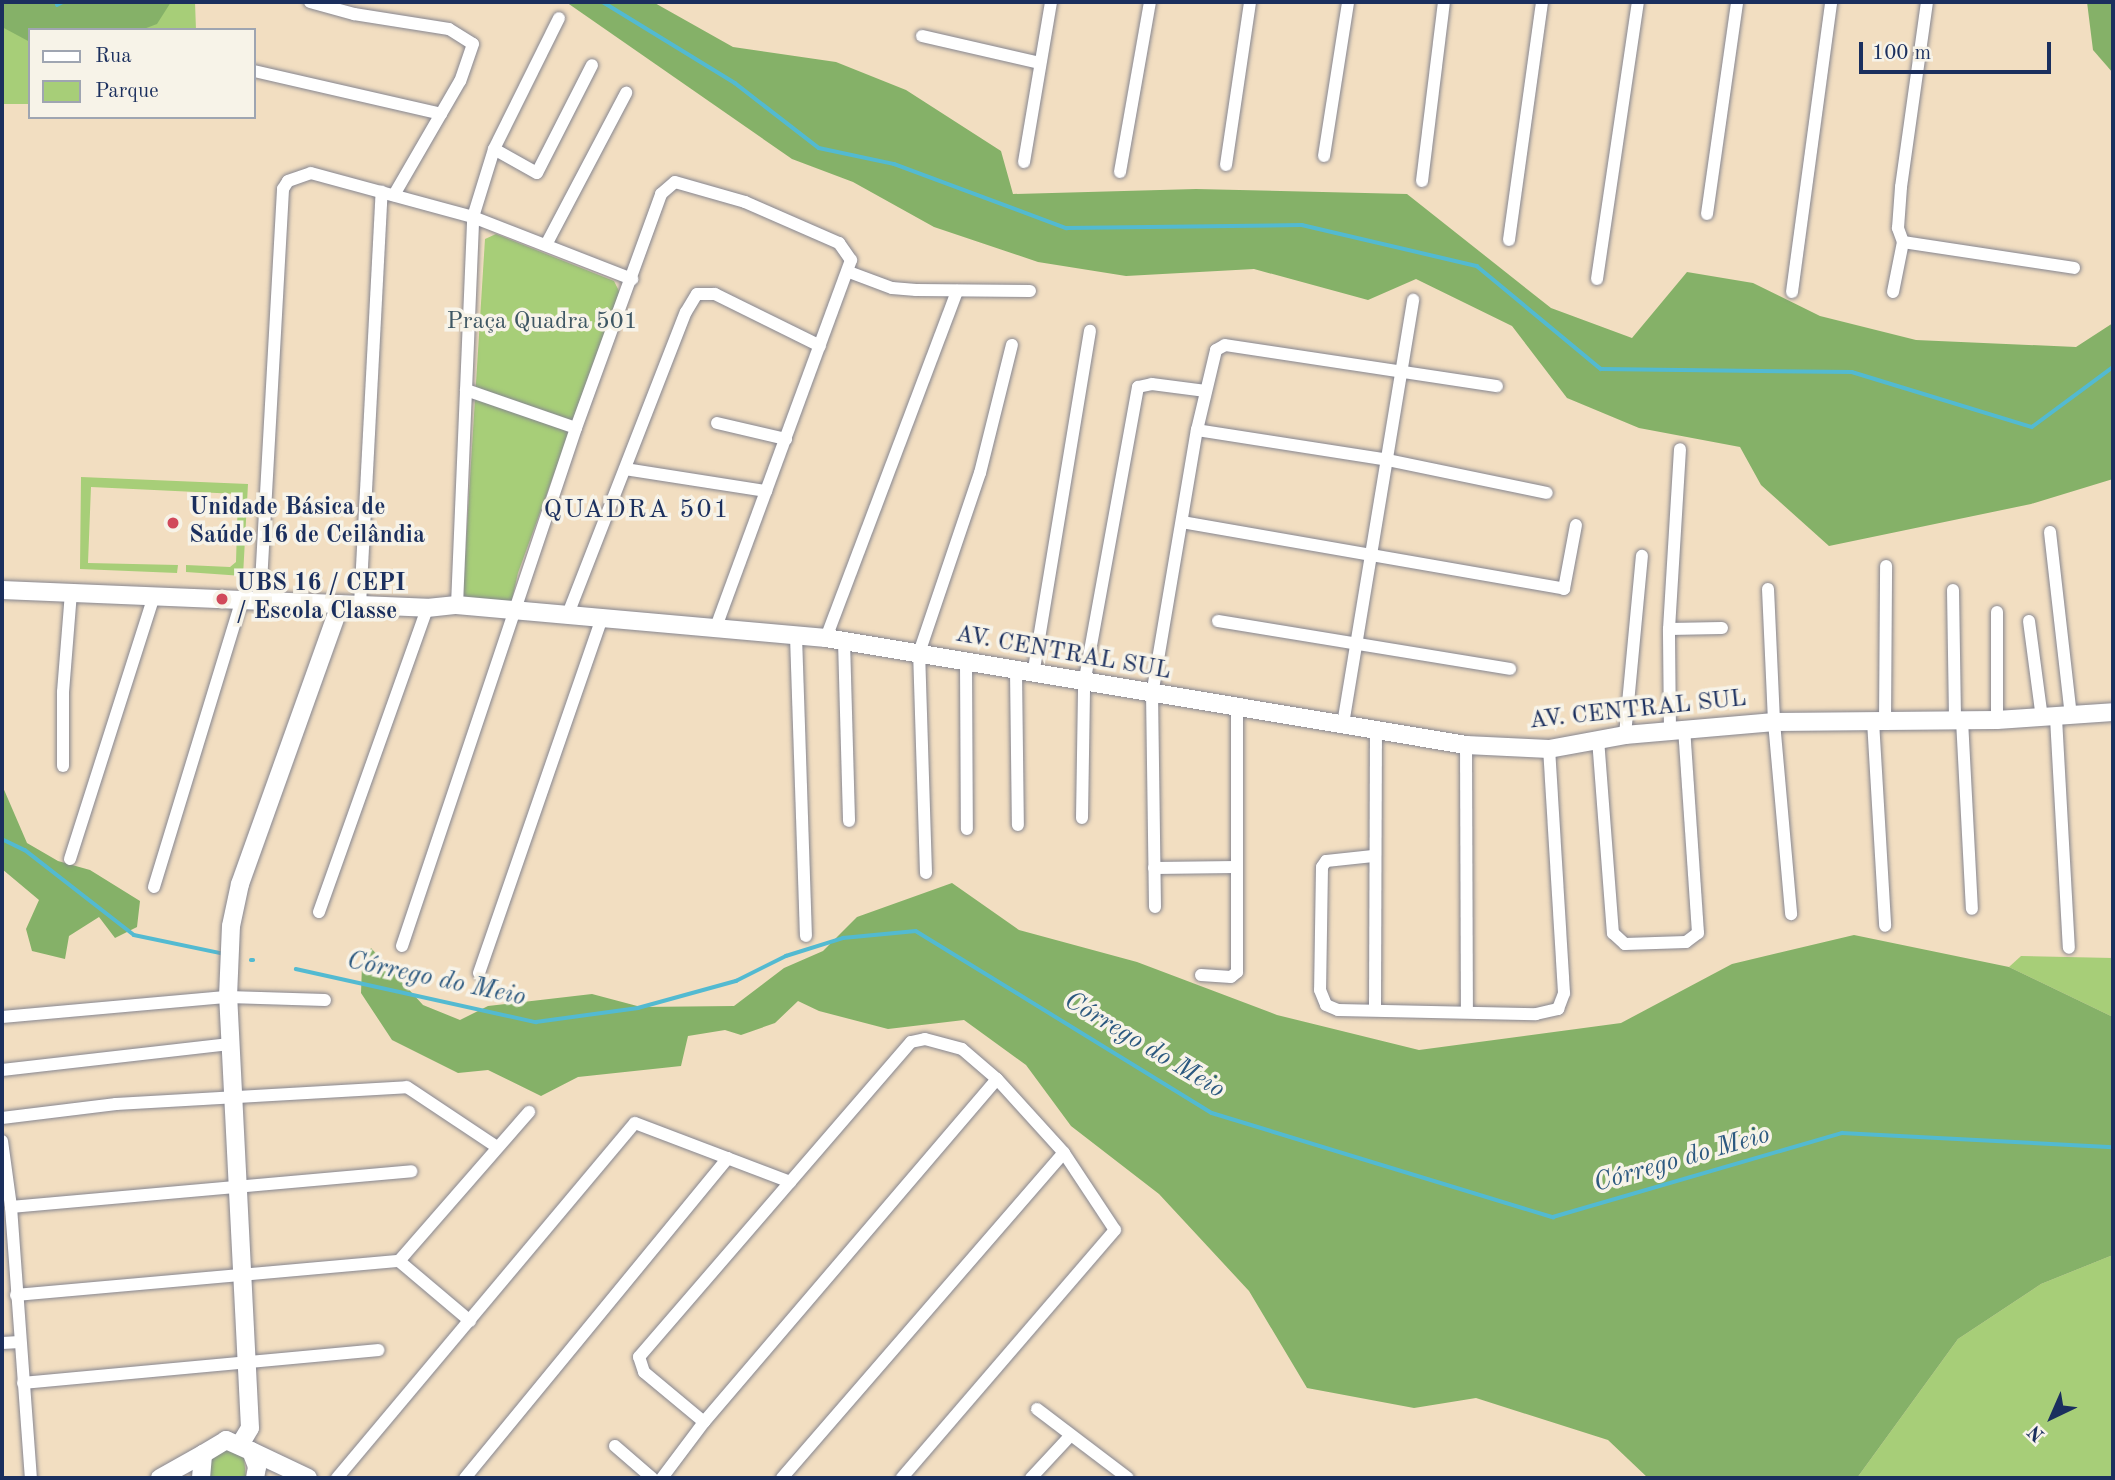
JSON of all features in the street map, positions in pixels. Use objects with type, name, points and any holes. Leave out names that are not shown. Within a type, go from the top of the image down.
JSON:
[{"type":"street","points":[[310,2],[354,14],[449,29],[473,44],[441,114],[388,194],[360,605]]},
{"type":"street","points":[[1024,162],[1051,2]]},
{"type":"street","points":[[1120,172],[1150,2]]},
{"type":"street","points":[[1226,165],[1250,2]]},
{"type":"street","points":[[1324,156],[1348,2]]},
{"type":"street","points":[[1422,181],[1444,2]]},
{"type":"street","points":[[1509,240],[1542,2]]},
{"type":"street","points":[[1597,279],[1638,2]]},
{"type":"street","points":[[1707,214],[1737,2]]},
{"type":"street","points":[[1792,292],[1831,2]]},
{"type":"street","points":[[1893,292],[1903,242],[1898,228],[1900,187],[1927,2]]},
{"type":"street","points":[[457,605],[473,217],[494,149],[559,18]]},
{"type":"street","points":[[922,36],[1040,64]]},
{"type":"street","points":[[494,149],[537,173],[592,65]]},
{"type":"street","points":[[256,71],[441,114]]},
{"type":"street","points":[[547,243],[626,93]]},
{"type":"street","points":[[154,887],[251,600],[283,189],[294,176],[311,173],[473,217],[547,243],[632,279]]},
{"type":"street","points":[[402,946],[576,428],[661,194],[676,182],[745,202],[839,243],[849,253],[849,272],[715,629]]},
{"type":"street","points":[[1903,242],[2074,268]]},
{"type":"street","points":[[849,272],[892,288],[1030,291]]},
{"type":"street","points":[[849,821],[835,640],[957,291]]},
{"type":"street","points":[[568,614],[685,312],[697,294],[715,294],[820,346]]},
{"type":"street","points":[[1343,724],[1413,300]]},
{"type":"street","points":[[1018,825],[1024,673],[1090,331]]},
{"type":"street","points":[[926,873],[919,653],[980,473],[1012,345]]},
{"type":"street","points":[[1155,907],[1153,695],[1197,430],[1214,354],[1226,345],[1400,369],[1497,386]]},
{"type":"street","points":[[1082,818],[1084,684],[1138,387],[1152,384],[1206,391]]},
{"type":"street","points":[[466,390],[576,428]]},
{"type":"street","points":[[717,423],[786,439]]},
{"type":"street","points":[[1197,430],[1388,460],[1547,493]]},
{"type":"street","points":[[1598,739],[1613,933],[1625,944],[1686,942],[1698,933],[1669,629],[1679,449]]},
{"type":"street","points":[[625,469],[766,491]]},
{"type":"street","points":[[1182,522],[1372,552],[1564,589],[1576,525]]},
{"type":"street","points":[[2050,532],[2056,717],[2069,947]]},
{"type":"street","points":[[1625,735],[1642,556]]},
{"type":"street","points":[[1885,926],[1879,721],[1886,566]]},
{"type":"street","points":[[1768,589],[1774,722],[1791,914]]},
{"type":"street","name":"AV. CENTRAL SUL","points":[[2,590],[428,608],[457,605],[796,635],[919,653],[1084,684],[1343,724],[1376,732],[1466,745],[1549,750],[1625,735],[1774,722],[1997,720],[2113,712]]},
{"type":"street","points":[[1954,590],[1958,720],[1972,909]]},
{"type":"street","points":[[63,766],[63,692],[71,593]]},
{"type":"street","points":[[70,859],[154,596]]},
{"type":"street","points":[[256,1478],[257,1467],[246,1447],[250,1428],[228,997],[231,930],[233,911],[340,604]]},
{"type":"street","points":[[318,912],[428,608]]},
{"type":"street","points":[[1997,612],[1997,720]]},
{"type":"street","points":[[479,973],[602,617]]},
{"type":"street","points":[[1218,621],[1510,669]]},
{"type":"street","points":[[2029,621],[2056,717]]},
{"type":"street","points":[[1669,629],[1722,628]]},
{"type":"street","points":[[796,635],[806,936]]},
{"type":"street","points":[[966,663],[967,829]]},
{"type":"street","points":[[1201,975],[1231,977],[1237,972],[1237,709]]},
{"type":"street","points":[[1375,1009],[1373,856],[1376,732]]},
{"type":"street","points":[[1466,745],[1467,1012]]},
{"type":"street","points":[[1373,856],[1324,863],[1320,990],[1331,1008],[1552,1013],[1562,1002],[1549,750]]},
{"type":"street","points":[[1154,868],[1236,867]]},
{"type":"street","points":[[2,1017],[228,997],[325,1000]]},
{"type":"street","points":[[704,1422],[644,1372],[639,1357],[911,1042],[925,1039],[962,1049],[997,1079],[1064,1153],[1115,1230],[902,1478]]},
{"type":"street","points":[[2,1070],[230,1044]]},
{"type":"street","points":[[662,1478],[704,1422],[997,1079]]},
{"type":"street","points":[[2,1118],[116,1104],[407,1087],[497,1147]]},
{"type":"street","points":[[399,1261],[529,1112]]},
{"type":"street","points":[[337,1478],[635,1123],[790,1182]]},
{"type":"street","points":[[2,1141],[4,1180],[11,1207],[31,1478]]},
{"type":"street","points":[[782,1478],[1064,1153]]},
{"type":"street","points":[[465,1478],[728,1158]]},
{"type":"street","points":[[11,1207],[411,1171]]},
{"type":"street","points":[[16,1295],[243,1272],[399,1261],[470,1321]]},
{"type":"street","points":[[2,1343],[20,1342]]},
{"type":"street","points":[[23,1383],[378,1350]]},
{"type":"street","points":[[1037,1409],[1128,1478]]},
{"type":"street","points":[[1031,1478],[1070,1436]]},
{"type":"street","points":[[160,1478],[203,1454],[217,1441],[246,1447],[308,1478]]},
{"type":"street","points":[[615,1446],[652,1478]]},
{"type":"street","points":[[201,1478],[203,1454]]},
{"type":"green space","points":[[2,2],[195,2],[196,28],[28,28],[28,104],[2,104]]},
{"type":"green space","points":[[2,2],[171,2],[157,24],[146,28],[28,28],[28,41],[2,27]]},
{"type":"green space","points":[[566,2],[653,2],[733,47],[836,62],[906,90],[1001,151],[1013,194],[1196,189],[1407,194],[1551,308],[1632,338],[1687,272],[1753,283],[1820,316],[1916,340],[2076,347],[2113,323],[2113,479],[2031,504],[1829,546],[1761,485],[1740,447],[1639,428],[1567,398],[1512,326],[1416,279],[1368,300],[1254,269],[1126,276],[1038,262],[934,227],[853,182],[792,159]]},
{"type":"green space","points":[[2087,2],[2113,2],[2113,73],[2093,50]]},
{"type":"green space","name":"Praça Quadra 501","points":[[496,234],[614,281],[620,293],[518,573],[511,604],[465,602],[463,591],[485,239]]},
{"type":"green space","points":[[81,477],[248,484],[243,576],[186,572],[186,565],[230,567],[236,562],[238,494],[91,487],[88,563],[178,565],[177,573],[80,569]]},
{"type":"green space","points":[[2,785],[27,843],[58,861],[90,870],[140,901],[137,927],[115,938],[99,917],[69,936],[65,959],[32,951],[26,929],[39,900],[2,869]]},
{"type":"green space","points":[[952,883],[1019,930],[1137,962],[1277,1015],[1419,1050],[1621,1023],[1732,964],[1854,935],[2009,967],[2113,1017],[2113,1255],[2041,1284],[1958,1339],[1857,1478],[1648,1478],[1608,1440],[1476,1398],[1414,1408],[1307,1388],[1249,1291],[1159,1194],[1071,1126],[1026,1065],[964,1020],[888,1029],[819,1011],[798,1001],[775,1023],[741,1035],[725,1030],[688,1036],[681,1066],[578,1077],[541,1096],[488,1070],[458,1073],[392,1040],[361,993],[362,965],[371,948],[423,1005],[460,1020],[488,1006],[592,994],[641,1007],[734,1006],[784,968],[823,951],[857,917]]},
{"type":"green space","points":[[2021,956],[2113,958],[2113,1017],[2009,967]]},
{"type":"green space","points":[[2113,1255],[2113,1478],[1857,1478],[1958,1339],[2041,1284]]},
{"type":"green space","points":[[227,1449],[244,1458],[246,1478],[209,1478],[210,1459]]},
{"type":"waterway","points":[[57,5],[63,2]]},
{"type":"waterway","points":[[603,2],[735,83],[819,148],[894,164],[1066,228],[1302,225],[1477,266],[1601,369],[1852,372],[2032,427],[2113,367]]},
{"type":"waterway","name":"Córrego do Meio","points":[[2,839],[25,850],[134,935],[225,954]]},
{"type":"waterway","name":"Córrego do Meio","points":[[296,969],[536,1022],[638,1008],[736,981],[786,956],[843,938],[916,931],[1212,1113],[1553,1217],[1842,1133],[2113,1147]]},
{"type":"place","name":"Unidade Básica de Saúde 16 de Ceilândia","points":[[173,523]]},
{"type":"place","name":"UBS 16 / CEPI / Escola Classe","points":[[222,599]]},
{"type":"district","name":"QUADRA 501","points":[[637,511]]}]
